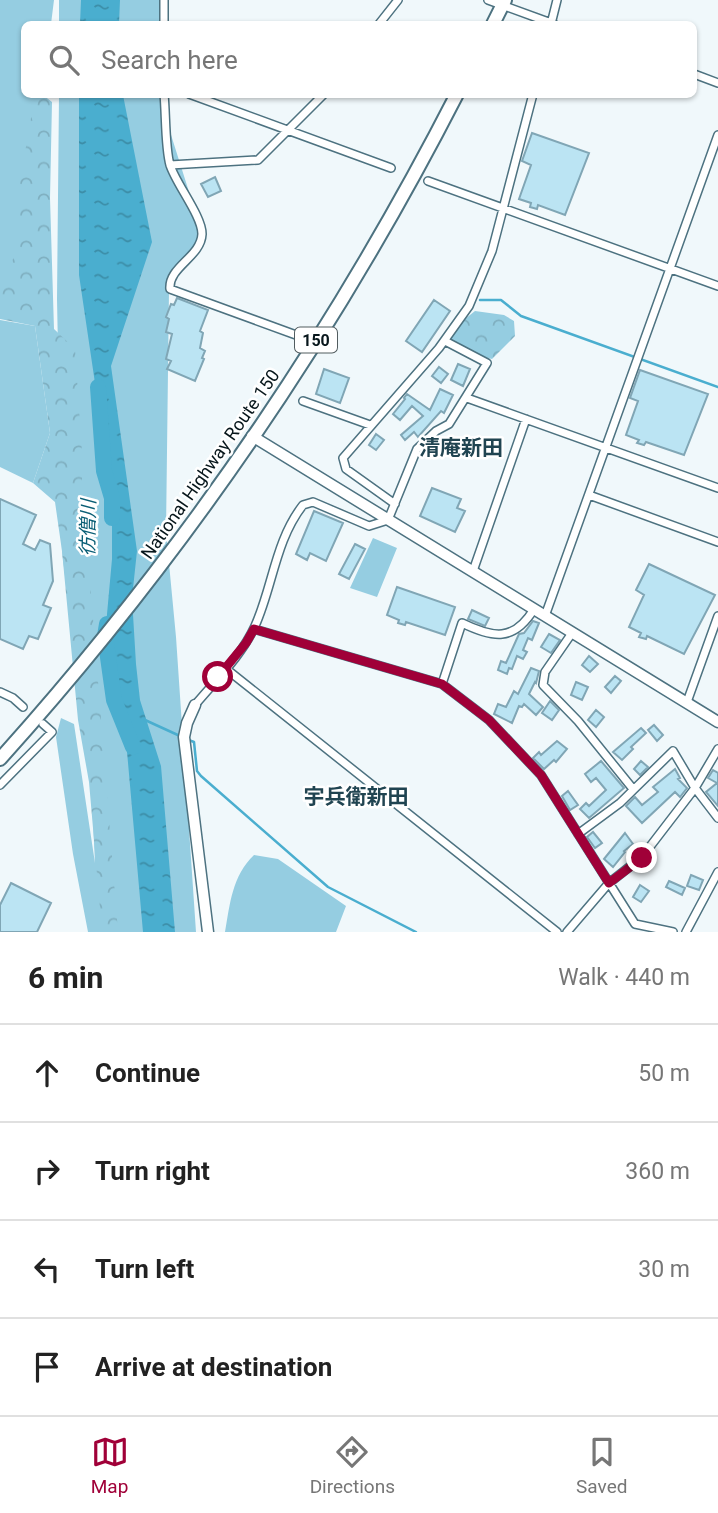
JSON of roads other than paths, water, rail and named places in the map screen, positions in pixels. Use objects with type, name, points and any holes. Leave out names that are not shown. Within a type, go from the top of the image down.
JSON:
[{"type":"highway","points":[[495,21],[504,3]]},
{"type":"highway","name":"National Highway Route 150","points":[[0,759],[155,573],[252,436],[364,264],[415,176],[455,98]]},
{"type":"street","points":[[164,0],[164,21]]},
{"type":"street","points":[[381,21],[398,0]]},
{"type":"street","points":[[488,0],[504,3],[545,21]]},
{"type":"street","points":[[553,21],[557,0]]},
{"type":"street","points":[[697,75],[718,83]]},
{"type":"street","points":[[164,98],[170,165],[202,233],[199,247],[174,276],[170,289],[296,335]]},
{"type":"street","points":[[200,98],[391,168]]},
{"type":"street","points":[[170,165],[258,160],[320,98]]},
{"type":"street","points":[[395,504],[346,469],[343,458],[445,341],[469,306],[481,282],[532,98]]},
{"type":"street","points":[[545,616],[718,135]]},
{"type":"street","points":[[428,181],[718,286]]},
{"type":"street","points":[[208,932],[184,737],[187,723],[195,705],[246,643],[254,629],[285,534],[303,505],[313,502],[369,526],[388,520],[418,449],[436,431],[449,424],[487,363],[445,341]]},
{"type":"street","points":[[467,398],[718,488]]},
{"type":"street","points":[[303,401],[370,425]]},
{"type":"street","points":[[473,571],[526,419]]},
{"type":"street","points":[[252,436],[718,722]]},
{"type":"street","points":[[589,495],[718,541]]},
{"type":"street","points":[[442,684],[462,623],[483,633],[506,635],[516,629],[534,608]]},
{"type":"street","points":[[687,702],[718,616]]},
{"type":"street","points":[[254,629],[442,684],[489,720],[541,775],[635,924],[673,932]]},
{"type":"street","points":[[572,633],[545,672],[543,685],[578,721],[633,789]]},
{"type":"street","points":[[225,668],[557,932]]},
{"type":"street","points":[[0,692],[23,707]]},
{"type":"street","points":[[0,786],[52,732],[43,724]]},
{"type":"street","points":[[567,932],[609,883],[642,858],[695,788],[718,749]]},
{"type":"street","points":[[578,834],[620,803],[673,751],[695,788],[718,818]]},
{"type":"street","points":[[686,932],[715,884],[718,872]]},
{"type":"water","points":[[81,0],[120,0],[119,21],[80,21]]},
{"type":"water","points":[[79,98],[124,98],[152,242],[111,366],[137,551],[132,598],[140,700],[161,766],[175,932],[143,932],[125,729],[105,636],[112,559],[112,498],[79,275]]},
{"type":"waterway","points":[[480,300],[501,300],[521,316],[718,387]]},
{"type":"waterway","name":"彷僧川","points":[[98,387],[104,471],[112,498],[112,518]]},
{"type":"waterway","name":"彷僧川","points":[[107,624],[105,636],[114,700],[133,747]]},
{"type":"waterway","points":[[145,720],[180,736]]},
{"type":"waterway","points":[[186,739],[194,742],[197,771],[201,776],[328,887],[416,932]]},
{"type":"district","name":"清庵新田","points":[[461,448]]},
{"type":"district","name":"宇兵衛新田","points":[[356,797]]}]
